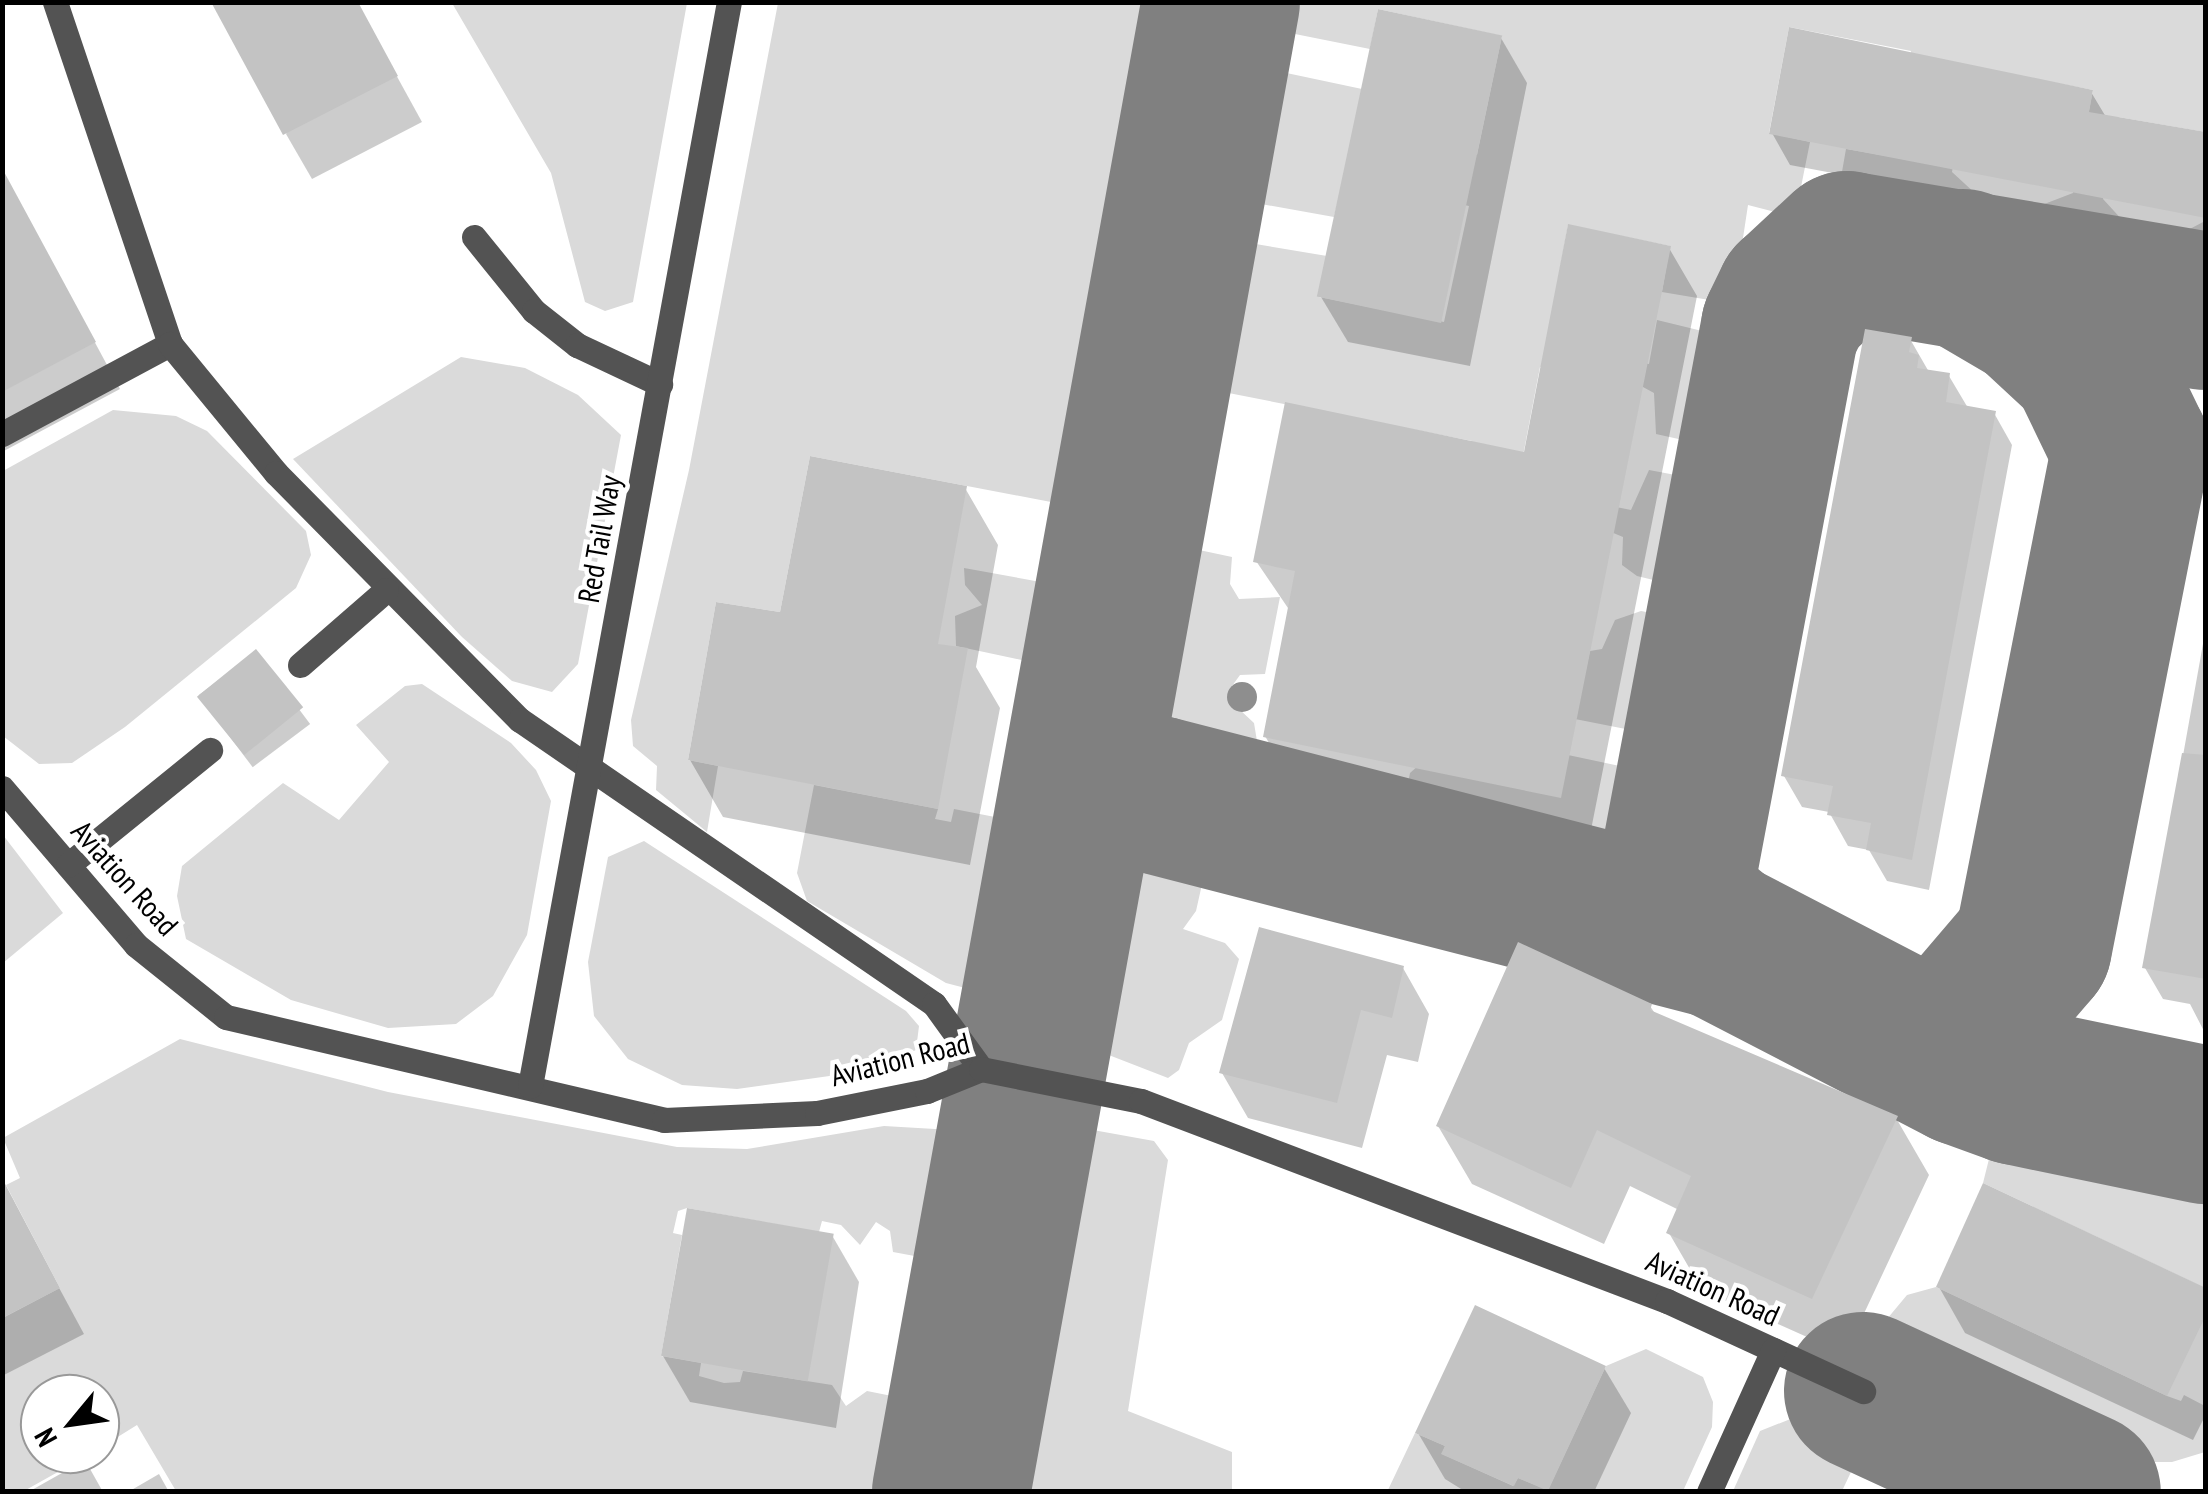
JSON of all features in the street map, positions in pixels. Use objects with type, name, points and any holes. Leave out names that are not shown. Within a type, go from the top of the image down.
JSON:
[{"type":"lane","points":[[55,2],[170,344],[276,473],[386,590],[520,720],[589,772],[934,1004],[981,1068]]},
{"type":"lane","name":"Red Tail Way","points":[[530,1086],[729,2]]},
{"type":"lane","points":[[474,237],[534,311],[577,345],[660,384]]},
{"type":"lane","points":[[2,434],[170,344]]},
{"type":"lane","points":[[300,665],[386,590]]},
{"type":"lane","points":[[68,865],[210,750]]},
{"type":"lane","name":"Aviation Road","points":[[2,788],[136,945],[226,1017],[396,1061],[530,1086],[664,1120],[728,1122],[928,1091],[981,1068],[1140,1101],[1667,1301],[1863,1391]]},
{"type":"lane","points":[[1709,1492],[1773,1350]]},
{"type":"shaded area","points":[[452,3],[687,3],[633,302],[605,311],[585,302],[551,173]]},
{"type":"shaded area","points":[[778,3],[1171,3],[1077,507],[810,456],[780,612],[716,602],[688,760],[718,766],[707,832],[656,790],[657,766],[633,746],[631,720],[689,470]]},
{"type":"shaded area","points":[[1269,3],[2205,3],[2205,132],[2118,117],[2103,199],[2136,235],[2126,280],[2015,258],[2021,213],[2073,193],[2093,90],[1969,66],[1952,172],[1990,207],[1983,252],[1833,223],[1846,149],[1892,157],[1911,51],[1789,27],[1769,133],[1810,142],[1795,217],[1748,205],[1733,304],[1662,292],[1670,246],[1568,225],[1546,345],[1649,364],[1657,320],[1731,338],[1710,446],[1656,434],[1654,393],[1643,387],[1540,367],[1517,487],[1631,510],[1649,470],[1702,480],[1682,587],[1637,576],[1622,565],[1623,537],[1611,532],[1462,498],[1472,441],[1198,387],[1226,239],[1327,256],[1319,297],[1444,322],[1469,206],[1343,179],[1334,217],[1233,199],[1258,67],[1362,89],[1354,129],[1477,155],[1502,36],[1378,9],[1370,49],[1265,28]]},
{"type":"shaded area","points":[[2205,221],[2205,293],[2160,287],[2167,241]]},
{"type":"shaded area","points":[[461,357],[525,368],[578,395],[621,435],[578,664],[552,692],[512,681],[462,637],[293,459]]},
{"type":"shaded area","points":[[113,410],[176,416],[207,431],[306,531],[311,555],[296,588],[125,727],[72,763],[39,764],[3,736],[3,471]]},
{"type":"shaded area","points":[[1171,544],[1232,557],[1230,584],[1239,599],[1280,597],[1265,674],[1240,675],[1232,686],[1239,709],[1254,723],[1260,759],[1253,793],[1164,767],[1140,734]]},
{"type":"shaded area","points":[[964,568],[1068,587],[1054,667],[956,646],[955,616],[982,605],[965,585]]},
{"type":"shaded area","points":[[1641,611],[1678,618],[1656,735],[1575,719],[1590,651],[1602,649],[1615,620]]},
{"type":"shaded area","points":[[422,684],[511,743],[536,770],[551,801],[527,935],[493,996],[456,1024],[388,1028],[291,1000],[186,939],[177,896],[182,866],[283,783],[339,820],[389,762],[356,725],[405,686]]},
{"type":"shaded area","points":[[1568,755],[1648,772],[1630,862],[1594,886],[1398,833],[1410,773],[1419,765],[1560,797]]},
{"type":"shaded area","points":[[814,785],[938,809],[935,819],[951,822],[954,809],[1025,823],[998,978],[969,989],[946,983],[807,901],[797,873]]},
{"type":"shaded area","points":[[1149,832],[1204,842],[1209,853],[1196,911],[1183,929],[1225,943],[1239,959],[1222,1020],[1189,1043],[1179,1070],[1168,1078],[1101,1052],[1090,1044],[1084,1023],[1111,862],[1125,839]]},
{"type":"shaded area","points":[[3,835],[63,913],[2,963]]},
{"type":"shaded area","points":[[644,841],[906,1011],[919,1026],[916,1050],[872,1070],[737,1089],[682,1085],[628,1059],[594,1016],[588,962],[608,857]]},
{"type":"shaded area","points":[[180,1039],[388,1092],[677,1147],[747,1149],[884,1126],[952,1130],[964,1154],[947,1262],[893,1252],[890,1231],[876,1222],[860,1245],[841,1225],[822,1221],[819,1232],[687,1208],[678,1211],[673,1233],[682,1235],[661,1356],[701,1363],[699,1376],[724,1383],[740,1382],[743,1371],[832,1385],[846,1406],[867,1391],[922,1402],[905,1491],[176,1491],[137,1425],[120,1436],[120,1374],[20,1374],[20,1474],[54,1474],[24,1491],[3,1491],[3,1318],[60,1288],[6,1185],[20,1178],[3,1138]]},
{"type":"shaded area","points":[[2002,1129],[2205,1172],[2205,1288],[1983,1183],[1995,1135]]},
{"type":"shaded area","points":[[1093,1130],[1154,1141],[1168,1160],[1128,1411],[1232,1452],[1232,1491],[1000,1491],[1057,1163],[1069,1142]]},
{"type":"shaded area","points":[[1936,1287],[2167,1396],[2181,1401],[2184,1395],[2205,1406],[2205,1452],[2172,1462],[2126,1462],[1877,1349],[1887,1319],[1907,1295]]},
{"type":"shaded area","points":[[1646,1349],[1703,1377],[1713,1402],[1712,1427],[1683,1491],[1387,1492],[1415,1433],[1445,1446],[1442,1454],[1513,1486],[1518,1478],[1548,1490],[1606,1366]]},
{"type":"shaded area","points":[[1798,1416],[1852,1439],[1859,1455],[1842,1491],[1733,1491],[1760,1431]]},
{"type":"building","points":[[211,2],[358,2],[398,76],[283,135]]},
{"type":"building","points":[[1378,9],[1502,35],[1441,323],[1317,297]]},
{"type":"building","points":[[1789,27],[2093,90],[2089,112],[2206,132],[2206,218],[1769,134]]},
{"type":"building","points":[[2,168],[96,342],[2,392]]},
{"type":"building","points":[[1568,224],[1671,246],[1561,798],[1263,737],[1295,571],[1253,562],[1285,402],[1524,452]]},
{"type":"building","points":[[1865,329],[1912,337],[1909,352],[1919,355],[1917,368],[1950,373],[1946,402],[1996,411],[1912,860],[1866,850],[1871,823],[1827,815],[1833,786],[1781,776]]},
{"type":"building","points":[[810,456],[967,486],[938,644],[968,648],[938,809],[688,760],[716,602],[780,612]]},
{"type":"building","points":[[256,649],[303,707],[244,755],[197,697]]},
{"type":"building","points":[[2182,753],[2206,755],[2206,979],[2142,968]]},
{"type":"building","points":[[1259,927],[1404,966],[1392,1018],[1361,1010],[1337,1103],[1219,1073]]},
{"type":"building","points":[[1518,942],[1652,1004],[1650,1010],[1898,1116],[1812,1299],[1666,1233],[1691,1176],[1597,1130],[1571,1188],[1436,1126]]},
{"type":"building","points":[[2,1178],[60,1288],[2,1318]]},
{"type":"building","points":[[1983,1183],[2206,1288],[2206,1315],[2167,1396],[1936,1287]]},
{"type":"building","points":[[687,1208],[834,1234],[808,1382],[661,1356]]},
{"type":"building","points":[[1475,1305],[1606,1366],[1548,1491],[1518,1478],[1514,1486],[1441,1454],[1445,1446],[1415,1433]]},
{"type":"taxiway","points":[[951,1492],[1221,2]]},
{"type":"taxiway","points":[[2206,311],[1847,250],[1794,299],[1780,328],[1674,890],[1687,913],[1720,940],[1965,1067],[2017,1086],[2206,1125]]},
{"type":"taxiway","points":[[1918,1044],[1938,1043],[1962,1029],[2033,946],[2131,449],[2088,360],[2033,309],[1963,268]]},
{"type":"taxiway","points":[[1072,832],[1103,800],[1125,790],[1157,795],[1720,940]]},
{"type":"taxiway","points":[[1863,1391],[2082,1492]]}]
